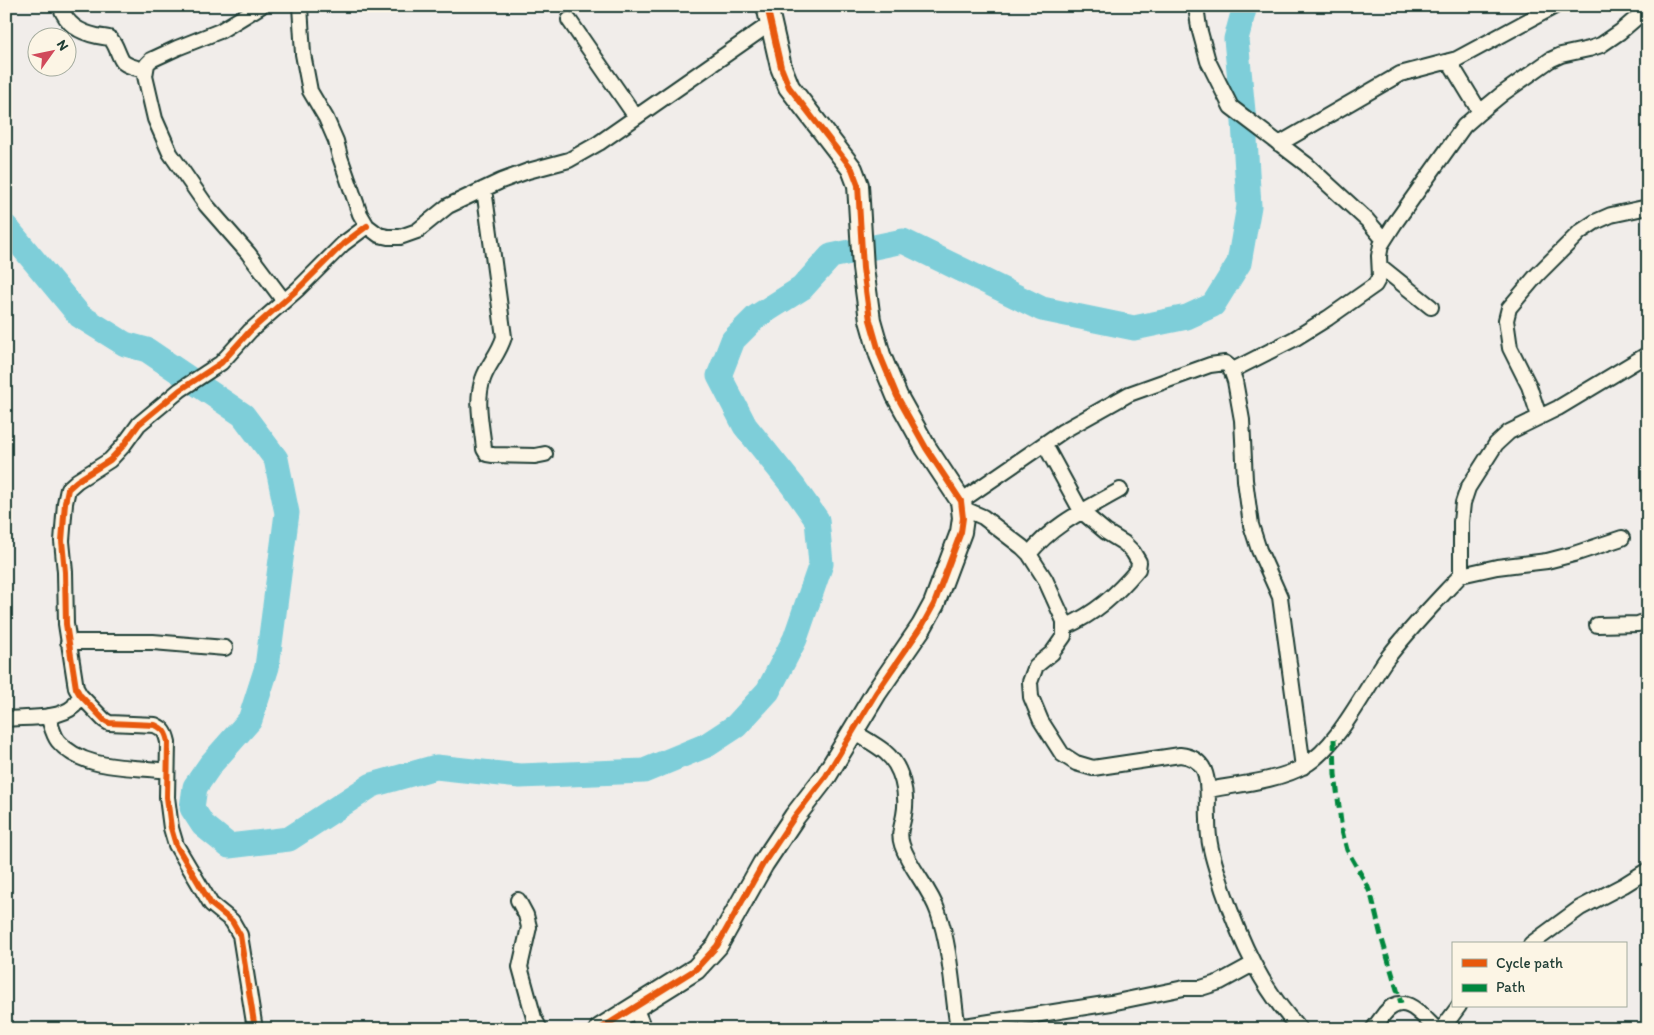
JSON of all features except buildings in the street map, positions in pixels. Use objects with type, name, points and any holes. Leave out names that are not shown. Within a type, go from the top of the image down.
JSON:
[{"type":"street","points":[[60,6],[63,14],[80,32],[109,38],[124,63],[131,67],[145,70]]},
{"type":"street","points":[[261,6],[220,31],[150,60],[145,70],[145,76],[154,119],[170,154],[206,205],[248,253],[284,301]]},
{"type":"street","points":[[300,6],[304,54],[310,91],[326,118],[336,141],[355,201],[367,226],[379,235],[400,237],[417,231],[448,206],[484,189],[528,171],[569,160],[600,143],[769,15],[781,67],[789,87],[852,169],[856,178],[859,195],[863,268],[870,320],[880,355],[897,396],[926,448],[962,505],[983,517],[1029,554],[1045,579],[1064,620],[1064,636],[1052,653],[1036,666],[1030,682],[1031,697],[1041,721],[1062,754],[1076,764],[1093,768],[1180,755],[1187,756],[1200,763],[1205,772],[1208,790],[1208,821],[1212,850],[1231,914],[1253,964],[1274,997],[1300,1029]]},
{"type":"street","points":[[1196,6],[1199,28],[1208,61],[1230,107],[1306,164],[1367,220],[1384,240]]},
{"type":"street","points":[[1280,144],[1400,74],[1457,59],[1555,6]]},
{"type":"street","points":[[1232,371],[1294,339],[1375,285],[1380,276],[1379,256],[1384,240],[1464,126],[1480,112],[1550,60],[1601,44],[1620,32],[1648,8]]},
{"type":"street","points":[[569,20],[636,117]]},
{"type":"street","points":[[1449,61],[1480,112]]},
{"type":"street","points":[[484,189],[504,337],[501,348],[483,379],[479,402],[484,449],[487,454],[493,455],[535,456],[545,454]]},
{"type":"street","points":[[1539,416],[1529,386],[1510,348],[1506,320],[1509,308],[1537,275],[1580,232],[1595,222],[1611,215],[1648,207]]},
{"type":"street","points":[[256,1029],[240,935],[232,921],[211,904],[176,845],[167,797],[168,742],[166,733],[161,728],[148,723],[109,723],[98,715],[80,696],[75,682],[66,624],[65,572],[62,541],[65,503],[68,489],[110,460],[139,424],[180,390],[221,363],[250,331],[343,244],[367,226]]},
{"type":"street","points":[[1380,266],[1431,307]]},
{"type":"street","points":[[1460,575],[1463,503],[1468,488],[1496,444],[1509,432],[1558,408],[1646,359]]},
{"type":"street","points":[[962,505],[1064,431],[1099,411],[1144,387],[1210,365],[1225,363],[1230,367],[1235,381],[1242,420],[1245,480],[1251,525],[1280,597],[1303,768]]},
{"type":"street","points":[[1044,445],[1081,511],[1106,532],[1124,543],[1139,562],[1138,569],[1111,598],[1093,613],[1065,628]]},
{"type":"street","points":[[1029,554],[1055,528],[1081,511],[1120,490]]},
{"type":"street","points":[[600,1029],[696,969],[717,946],[763,864],[795,816],[829,771],[876,692],[922,626],[934,604],[961,532],[962,505]]},
{"type":"street","points":[[1208,790],[1282,775],[1303,768],[1327,748],[1386,661],[1420,618],[1460,575],[1497,567],[1547,561],[1622,538]]},
{"type":"street","points":[[1597,625],[1638,624],[1648,620]]},
{"type":"street","points":[[68,642],[153,642],[225,648]]},
{"type":"street","points":[[6,719],[48,716],[62,712],[74,706],[80,696]]},
{"type":"street","points":[[48,716],[58,740],[72,754],[92,762],[167,771]]},
{"type":"street","points":[[853,731],[886,753],[903,783],[904,815],[899,833],[900,840],[908,859],[931,896],[938,912],[948,957],[958,1028],[1111,1003],[1184,988],[1201,988],[1220,982],[1253,964]]},
{"type":"street","points":[[1533,942],[1580,908],[1648,870]]},
{"type":"street","points":[[518,900],[526,915],[529,927],[520,967],[534,1018],[540,1029]]},
{"type":"street","points":[[1373,1029],[1389,1009],[1401,1003],[1415,1009],[1436,1029]]},
{"type":"street","points":[[635,1007],[644,1029]]},
{"type":"street","points":[[1442,1029],[1458,1008]]},
{"type":"waterway","points":[[6,227],[80,316],[125,344],[147,350],[243,415],[276,459],[287,513],[267,667],[250,720],[211,764],[195,787],[192,808],[203,825],[229,846],[289,839],[372,785],[436,767],[520,776],[644,771],[707,745],[736,726],[768,691],[795,639],[821,564],[817,520],[793,486],[745,426],[719,376],[733,340],[756,317],[802,288],[831,256],[903,241],[1042,309],[1134,328],[1187,317],[1213,305],[1239,263],[1249,206],[1244,122],[1236,39],[1245,6]]},
{"type":"marked path","points":[[1334,739],[1335,774],[1342,831],[1347,850],[1367,885],[1372,898],[1401,1003]]},
{"type":"cycle path","points":[[600,1029],[696,969],[717,946],[763,864],[795,816],[826,776],[876,693],[922,626],[934,604],[961,532],[963,518],[961,501],[926,448],[897,396],[880,355],[870,320],[863,268],[858,185],[852,169],[789,87],[781,67],[767,6]]},
{"type":"cycle path","points":[[255,1029],[240,935],[232,921],[211,904],[176,845],[171,828],[167,797],[168,742],[163,730],[155,725],[109,723],[80,695],[76,688],[66,624],[65,572],[62,541],[65,503],[68,489],[110,460],[139,424],[180,390],[221,363],[250,331],[298,289],[343,244],[367,226]]}]
